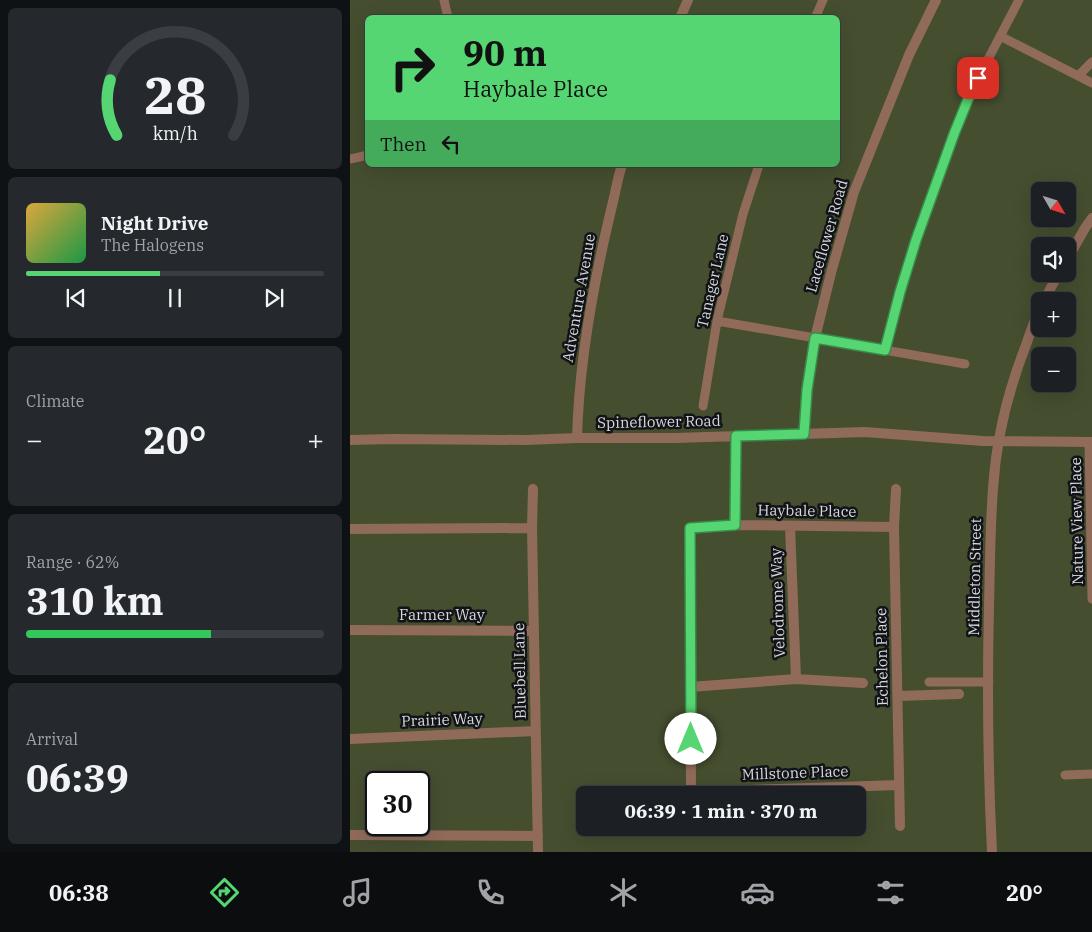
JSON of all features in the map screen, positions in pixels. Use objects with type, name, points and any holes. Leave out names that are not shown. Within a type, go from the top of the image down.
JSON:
[{"type":"street","points":[[681,15],[688,0]]},
{"type":"street","name":"Laceflower Road","points":[[804,434],[807,390],[815,338],[854,192],[909,54],[936,0]]},
{"type":"street","name":"Adventure Avenue","points":[[577,438],[578,410],[586,339],[599,261],[621,167]]},
{"type":"street","points":[[1076,244],[1092,218]]},
{"type":"street","name":"Middleton Street","points":[[992,852],[990,815],[989,628],[993,488],[1005,413],[1018,365],[1031,332]]},
{"type":"street","name":"Spineflower Road","points":[[350,440],[675,438],[865,432],[999,442],[1091,442]]},
{"type":"street","points":[[735,525],[736,436]]},
{"type":"street","name":"Bluebell Lane","points":[[533,489],[532,528],[538,852]]},
{"type":"street","name":"Echelon Place","points":[[896,489],[894,527],[900,826]]},
{"type":"street","name":"Haybale Place","points":[[690,687],[690,528],[735,525],[894,527]]},
{"type":"street","name":"Velodrome Way","points":[[790,526],[796,679]]},
{"type":"street","points":[[350,529],[532,528]]},
{"type":"street","name":"Farmer Way","points":[[350,630],[534,631]]},
{"type":"street","points":[[691,786],[690,687],[796,679],[863,683]]},
{"type":"street","points":[[898,696],[959,694]]},
{"type":"street","name":"Prairie Way","points":[[350,739],[536,731]]},
{"type":"street","name":"Millstone Place","points":[[866,786],[900,785]]},
{"type":"street","points":[[350,835],[538,836]]},
{"type":"lane","points":[[444,0],[447,15]]},
{"type":"lane","points":[[816,15],[823,0]]},
{"type":"lane","points":[[885,350],[913,248],[971,92],[1019,0]]},
{"type":"lane","points":[[1000,36],[1092,83]]},
{"type":"lane","points":[[1078,76],[1092,62]]},
{"type":"lane","points":[[350,159],[365,156]]},
{"type":"lane","name":"Tanager Lane","points":[[703,406],[717,321],[743,214],[758,167]]},
{"type":"lane","points":[[717,321],[965,364]]},
{"type":"lane","name":"Nature View Place","points":[[1091,442],[1092,599]]},
{"type":"lane","points":[[929,682],[989,682]]},
{"type":"lane","points":[[1065,774],[1092,774]]},
{"type":"green space","points":[[350,0],[1092,0],[1092,852],[350,852]]},
{"type":"route","points":[[691,739],[690,528],[735,525],[736,436],[804,434],[807,390],[815,338],[885,350],[916,240],[954,134],[978,78]]}]
